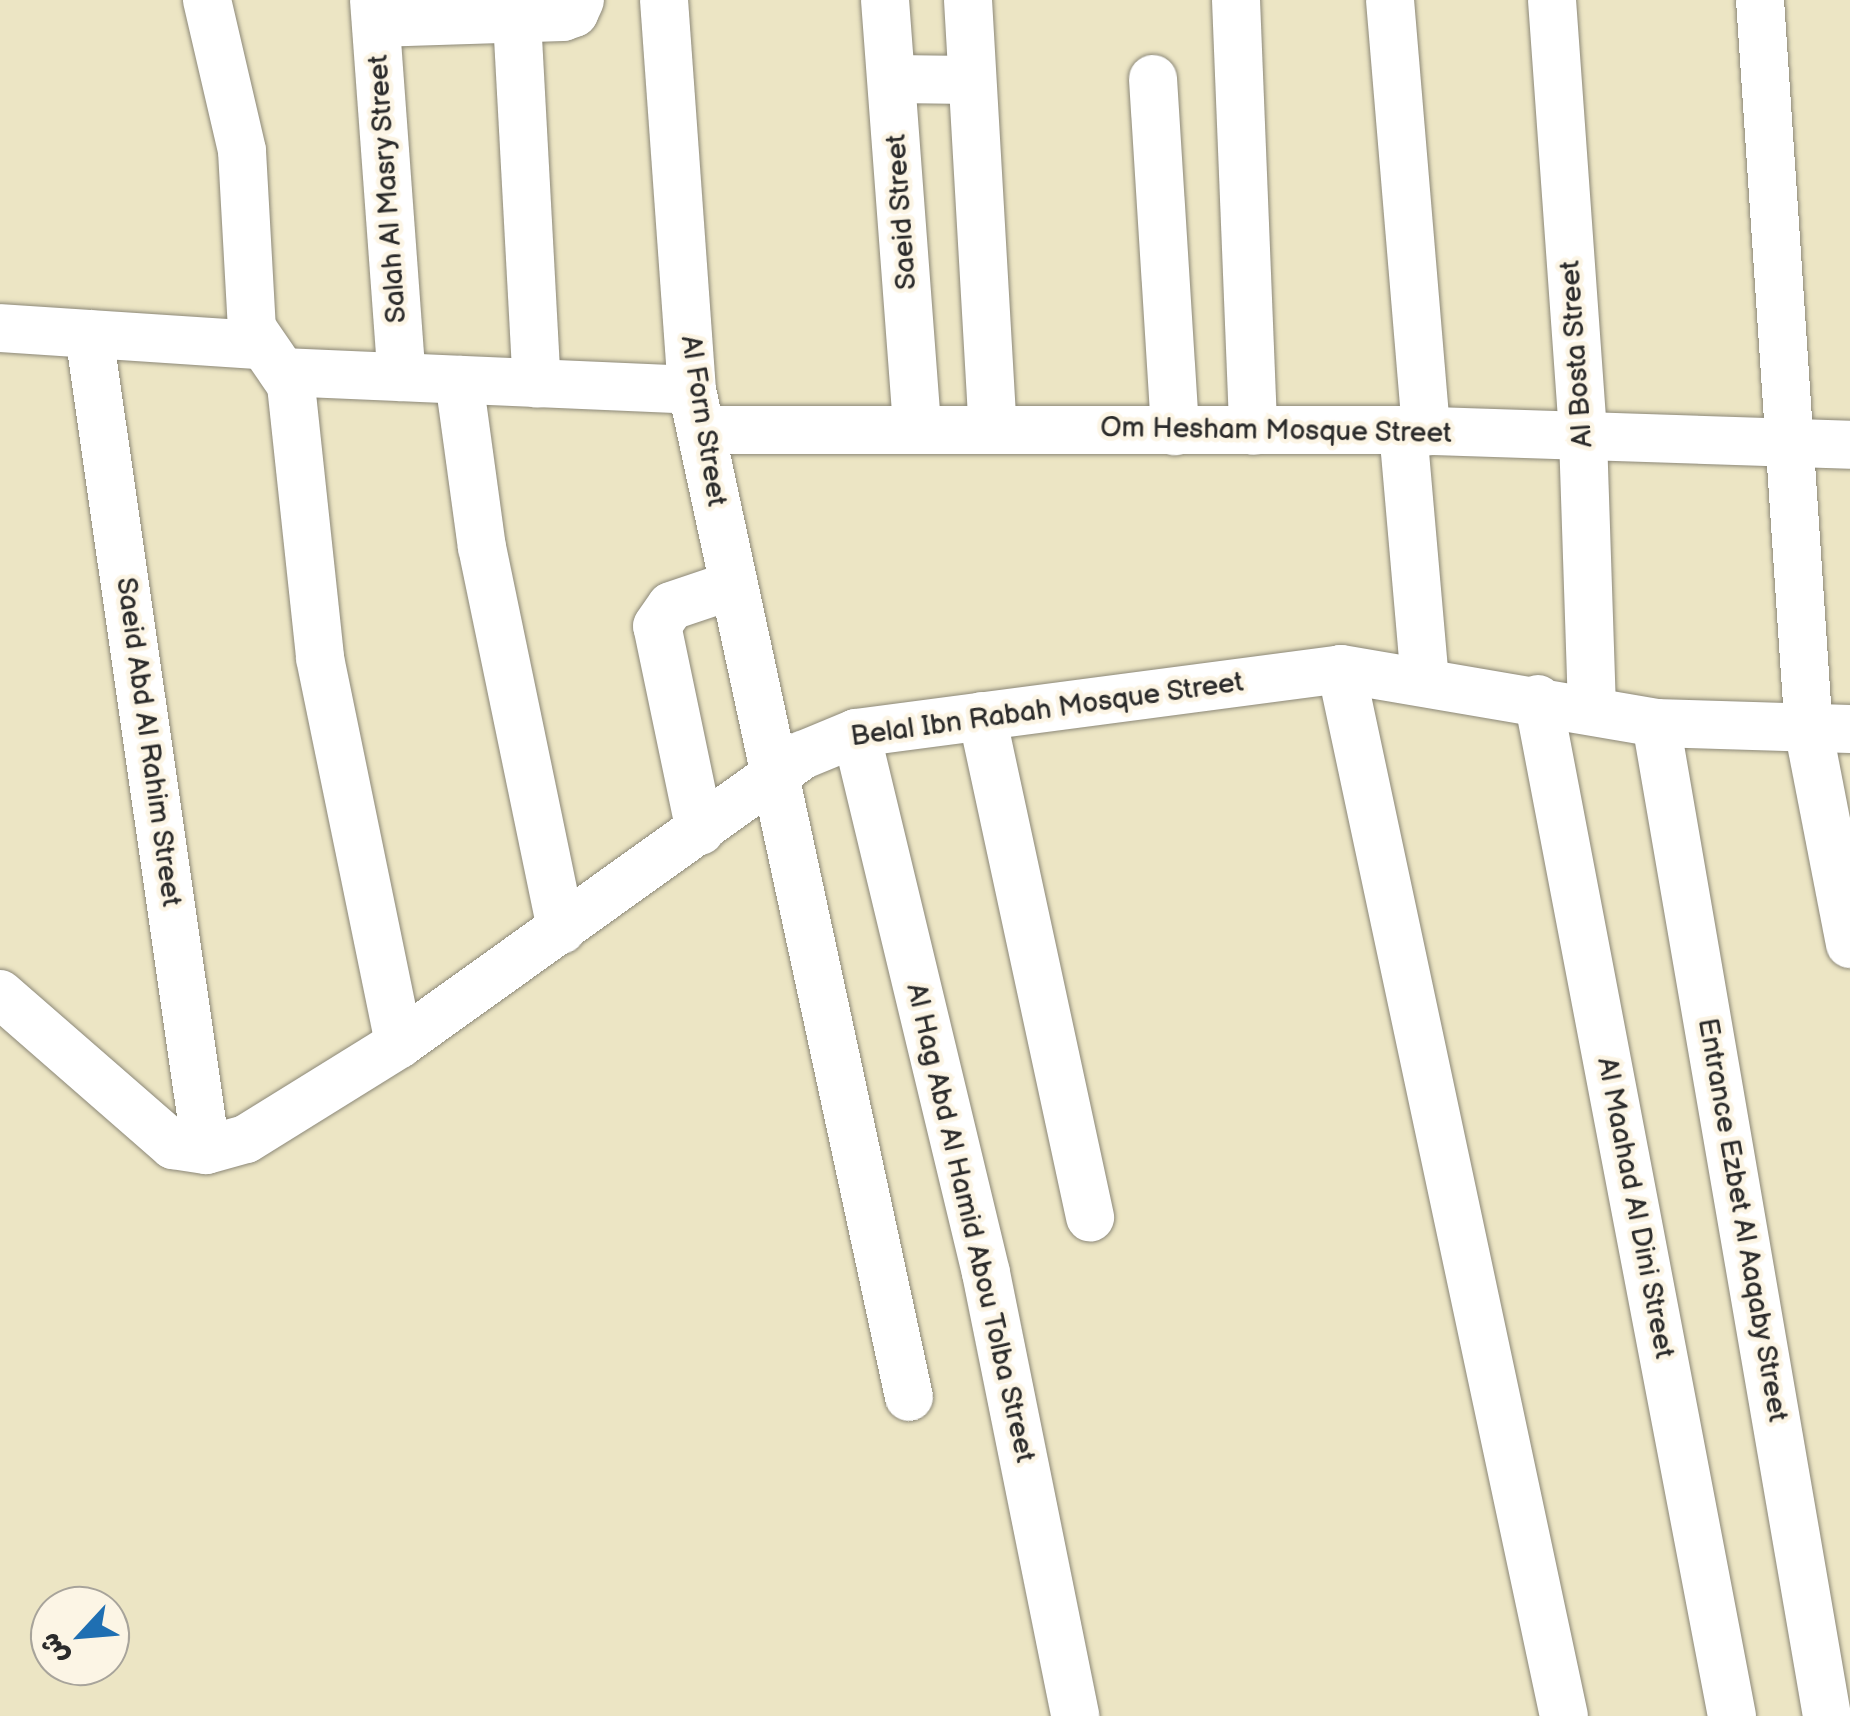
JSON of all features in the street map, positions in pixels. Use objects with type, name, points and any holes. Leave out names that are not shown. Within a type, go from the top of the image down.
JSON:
[{"type":"street","points":[[206,0],[236,114],[250,310],[296,414],[320,658],[399,1044]]},
{"type":"street","points":[[375,12],[517,20],[569,16],[580,0]]},
{"type":"street","name":"Al Forn Street","points":[[664,0],[697,410],[909,1397]]},
{"type":"street","name":"Saeid Street","points":[[885,0],[917,425]]},
{"type":"street","points":[[968,0],[993,428]]},
{"type":"street","points":[[1236,0],[1252,431]]},
{"type":"street","points":[[1390,0],[1425,680]]},
{"type":"street","name":"Al Bosta Street","points":[[1552,0],[1583,436],[1592,708]]},
{"type":"street","points":[[1760,0],[1794,443],[1830,731],[1850,944]]},
{"type":"street","name":"Salah Al Masry Street","points":[[375,12],[402,377]]},
{"type":"street","points":[[517,20],[537,383]]},
{"type":"street","points":[[893,79],[972,80]]},
{"type":"street","points":[[1153,79],[1175,431]]},
{"type":"street","name":"Om Hesham Mosque Street","points":[[0,328],[89,334],[402,377],[537,383],[697,410],[917,425],[1415,431],[1850,445]]},
{"type":"street","name":"Saeid Abd Al Rahim Street","points":[[89,334],[206,1150]]},
{"type":"street","points":[[459,380],[482,547],[561,930]]},
{"type":"street","points":[[700,831],[657,626],[671,606],[733,585]]},
{"type":"street","points":[[1341,670],[1564,1716]]},
{"type":"street","name":"Belal Ibn Rabah Mosque Street","points":[[206,1150],[246,1139],[399,1044],[773,777],[828,741],[856,733],[1341,670],[1592,708],[1656,723],[1830,731]]},
{"type":"street","name":"Al Maahad Al Dini Street","points":[[1538,699],[1732,1716]]},
{"type":"street","points":[[982,716],[1090,1217]]},
{"type":"street","name":"Entrance Ezbet Al Aaqaby Street","points":[[1656,723],[1828,1716]]},
{"type":"street","name":"Al Hag Abd Al Hamid Abou Tolba Street","points":[[856,733],[986,1273],[1075,1716]]},
{"type":"street","points":[[0,994],[173,1146],[206,1150]]}]
